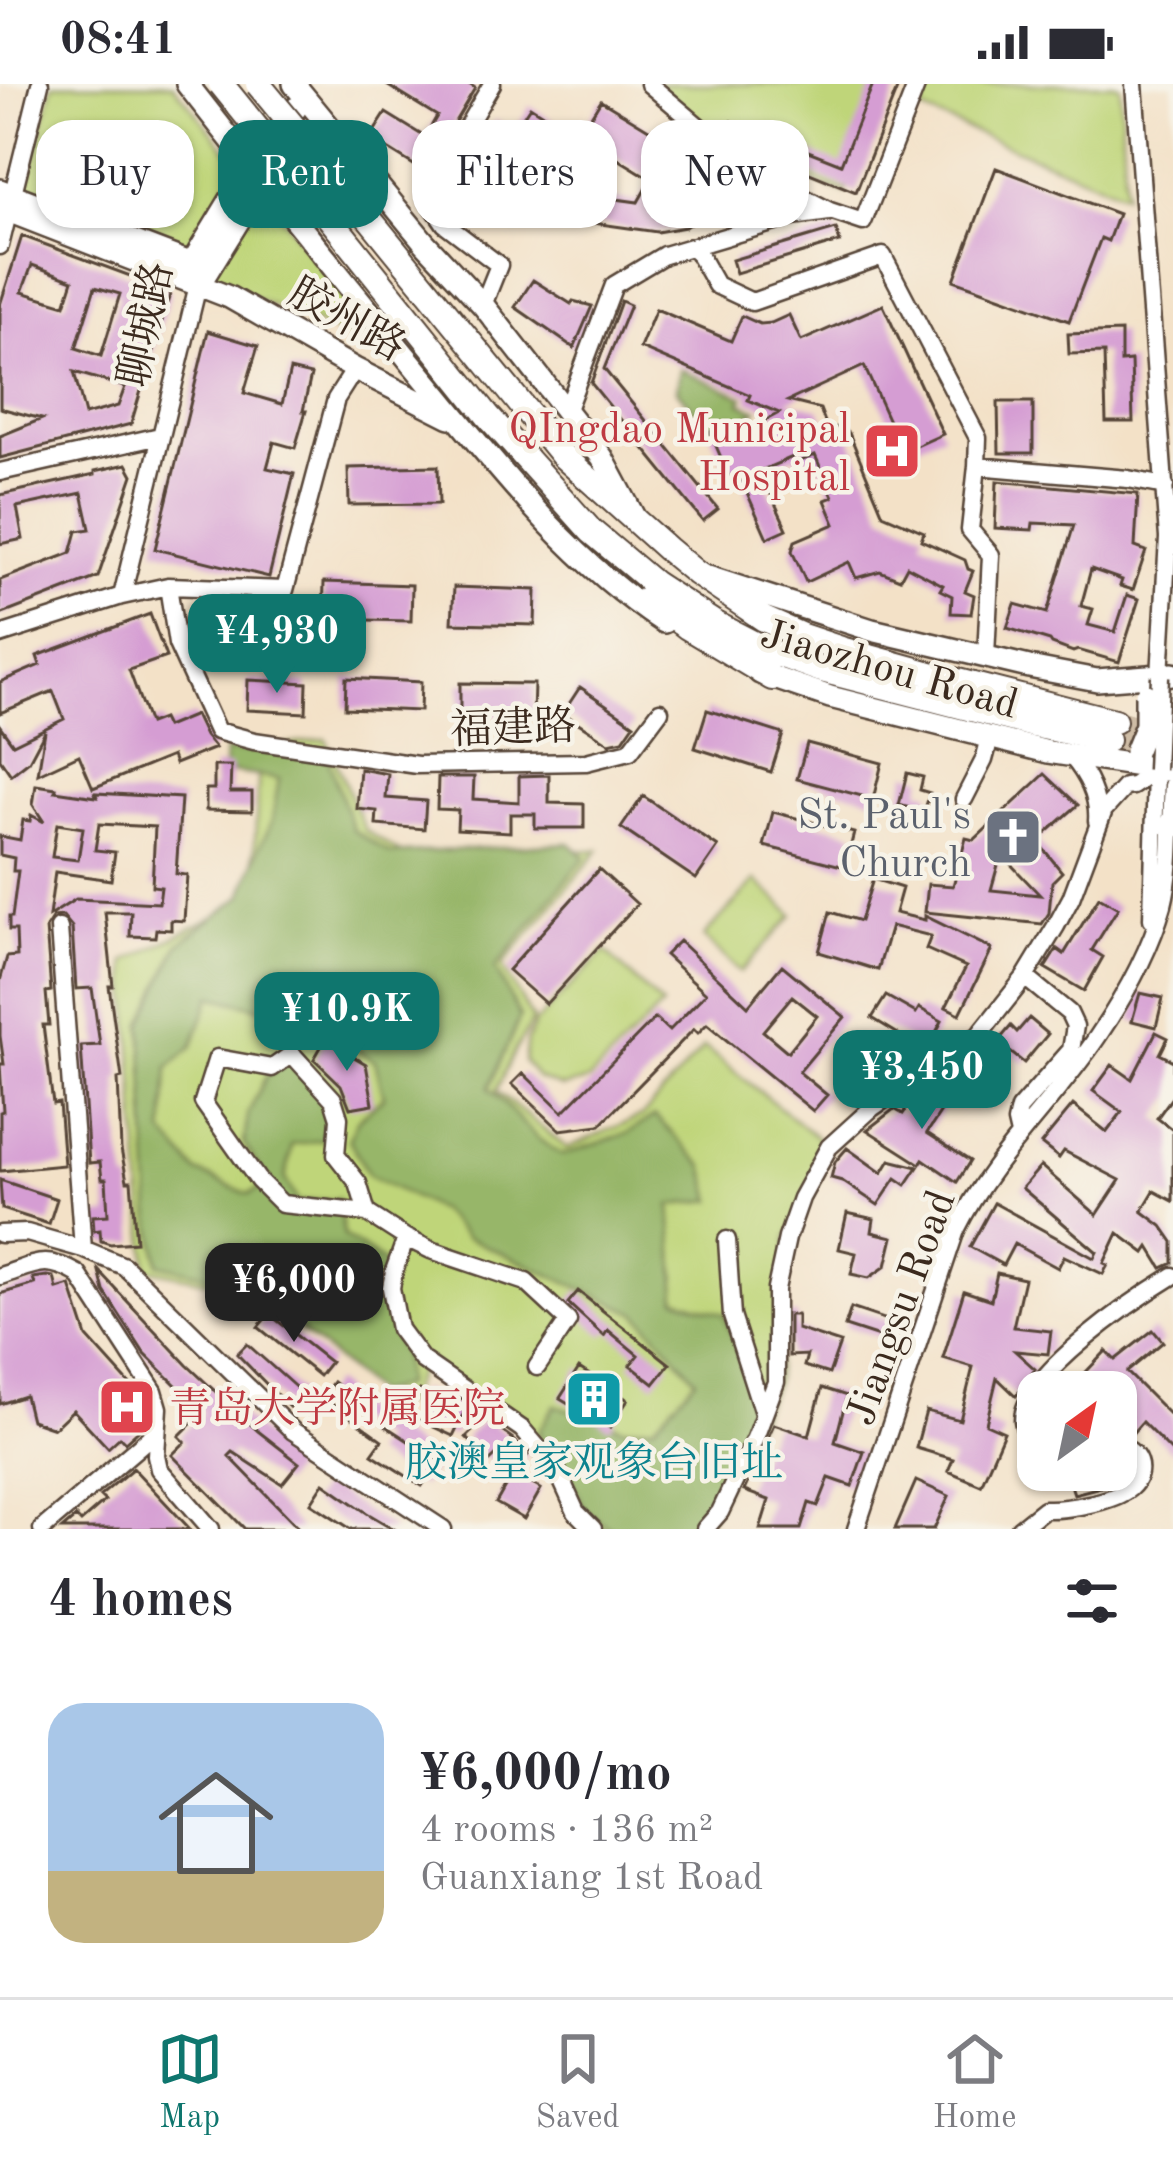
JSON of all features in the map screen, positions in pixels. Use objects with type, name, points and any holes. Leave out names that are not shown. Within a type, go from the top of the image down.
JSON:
[{"type":"highway","points":[[221,84],[583,538],[637,589],[687,627],[772,678]]},
{"type":"highway","points":[[258,84],[562,456],[696,574],[764,620],[802,636],[1054,706],[1112,733]]},
{"type":"highway","points":[[488,416],[606,544],[653,583],[768,652],[1033,724],[1112,733]]},
{"type":"main road","name":"Jiaozhou Road","points":[[188,84],[218,123]]},
{"type":"main road","points":[[304,88],[602,457],[636,521]]},
{"type":"main road","name":"聊城路","points":[[287,120],[304,88]]},
{"type":"main road","points":[[6,201],[200,273]]},
{"type":"main road","name":"聊城路","points":[[200,273],[226,228]]},
{"type":"main road","name":"Jiaozhou Road","points":[[301,228],[539,514],[646,610],[716,656],[830,698],[1072,757],[1112,733],[1168,776]]},
{"type":"main road","name":"胶州路","points":[[200,273],[229,297],[460,422]]},
{"type":"main road","name":"Jiaozhou Road","points":[[696,574],[872,630],[1097,680],[1139,686],[1167,675]]},
{"type":"main road","points":[[1112,733],[1126,760],[1135,752],[1146,725],[1139,686]]},
{"type":"street","points":[[0,246],[6,201],[40,84]]},
{"type":"street","points":[[483,305],[499,265],[445,224],[425,196],[492,84]]},
{"type":"street","points":[[650,84],[715,140],[725,157],[830,212],[862,222],[917,84]]},
{"type":"street","points":[[705,1529],[720,1512],[776,1382],[776,1289],[787,1238],[801,1198],[829,1147],[872,1108],[979,1035],[1025,976],[1071,898],[1104,810],[1125,787],[1168,776],[1171,534],[1134,84]]},
{"type":"street","points":[[566,412],[614,285],[664,255],[792,218],[830,212]]},
{"type":"street","points":[[694,246],[716,286],[752,302],[883,256],[978,438],[970,530],[991,555],[986,656]]},
{"type":"street","name":"聊城路","points":[[122,596],[200,273]]},
{"type":"street","points":[[0,635],[168,586],[285,590],[336,399],[355,369]]},
{"type":"street","points":[[0,472],[160,436]]},
{"type":"street","points":[[1165,486],[1173,462]]},
{"type":"street","points":[[977,466],[1165,486]]},
{"type":"street","name":"福建路","points":[[168,586],[177,644],[218,731],[254,741],[417,765],[586,762],[630,751],[660,711]]},
{"type":"street","points":[[964,799],[990,738]]},
{"type":"street","points":[[1072,757],[1093,791],[1096,830]]},
{"type":"street","name":"Jiangsu Road","points":[[856,1529],[956,1230],[969,1204],[1097,1037],[1150,943],[1165,899],[1173,824],[1168,776]]},
{"type":"street","name":"Jiangsu Road","points":[[1150,943],[1168,776]]},
{"type":"street","points":[[59,928],[82,1249]]},
{"type":"street","points":[[1019,1135],[1019,1109],[1071,1050],[1075,1026],[1069,1013],[1025,976]]},
{"type":"street","points":[[367,1213],[358,1183],[336,1155],[339,1118],[333,1099],[309,1070],[292,1054],[272,1068],[217,1058],[203,1102],[258,1180],[282,1204],[367,1213],[430,1250],[526,1282],[568,1321],[537,1367]]},
{"type":"street","points":[[0,1234],[27,1233],[124,1266],[293,1431],[443,1529]]},
{"type":"street","points":[[406,1238],[392,1288],[399,1329],[422,1360],[522,1429],[557,1470],[576,1512],[593,1529]]},
{"type":"street","points":[[727,1240],[732,1316],[764,1414]]},
{"type":"street","points":[[0,1276],[47,1261],[78,1274],[154,1391],[159,1408],[159,1469],[211,1529]]},
{"type":"street","points":[[1053,1371],[1079,1341],[1173,1276]]},
{"type":"street","points":[[42,1529],[157,1430]]},
{"type":"street","points":[[1019,1529],[1044,1509],[1070,1510],[1125,1491]]},
{"type":"green space","points":[[53,84],[173,84],[218,139],[218,228],[290,228],[376,333],[352,338],[79,228],[194,228],[194,120],[44,120]]},
{"type":"green space","points":[[649,84],[889,84],[845,193],[809,178],[809,120],[691,120]]},
{"type":"green space","points":[[931,84],[1120,86],[1125,194],[921,110]]},
{"type":"green space","points":[[36,150],[36,211],[22,205]]},
{"type":"green space","points":[[680,369],[744,397],[741,403],[757,410],[742,420],[732,415],[707,427],[677,390]]},
{"type":"green space","points":[[326,739],[365,830],[405,856],[599,850],[502,966],[533,1020],[496,1091],[567,1148],[642,1116],[704,1047],[829,1147],[787,1238],[776,1382],[705,1529],[593,1529],[522,1429],[422,1361],[405,1404],[245,1289],[147,1269],[126,962],[252,897],[260,749]]},
{"type":"green space","points":[[225,751],[291,751],[328,759],[353,830],[391,854],[569,843],[585,857],[495,968],[520,1017],[489,1088],[537,1138],[562,1155],[626,1134],[655,1116],[704,1166],[713,1200],[671,1205],[677,1299],[724,1314],[751,1389],[751,1421],[709,1509],[689,1529],[612,1529],[585,1510],[569,1474],[538,1432],[555,1405],[624,1428],[654,1425],[696,1379],[638,1314],[466,1237],[439,1210],[369,1175],[349,1139],[358,1119],[384,1097],[375,1061],[311,1020],[211,996],[192,1047],[168,1068],[164,1133],[197,1172],[248,1194],[269,1185],[244,1143],[248,1114],[266,1076],[292,1059],[329,1107],[322,1140],[292,1145],[285,1179],[298,1202],[338,1199],[344,1236],[383,1262],[388,1320],[403,1355],[404,1385],[376,1394],[249,1285],[159,1264],[151,1218],[142,1024],[179,944],[242,896],[272,821],[279,779],[224,771]]},
{"type":"green space","points":[[756,880],[793,915],[740,972],[703,937]]},
{"type":"green space","points":[[605,951],[662,1006],[588,1081],[562,1087],[537,1078],[524,1061],[535,1023]]},
{"type":"building","points":[[385,84],[469,84],[475,88],[456,120],[435,120],[437,116]]},
{"type":"building","points":[[873,84],[899,84],[856,192],[809,173],[809,151],[841,164]]},
{"type":"building","points":[[601,100],[641,124],[641,173],[617,158],[617,120],[588,120]]},
{"type":"building","points":[[530,106],[552,120],[521,120]]},
{"type":"building","points":[[386,113],[412,129],[412,164],[388,149],[388,120],[382,120]]},
{"type":"building","points":[[996,168],[1118,214],[1108,241],[1101,238],[1069,321],[954,280]]},
{"type":"building","points":[[641,197],[641,228],[679,228],[657,232],[617,226],[617,199],[638,202]]},
{"type":"building","points":[[836,229],[840,242],[736,273],[732,260]]},
{"type":"building","points":[[22,236],[171,291],[131,424],[0,458],[0,436],[42,419],[0,408],[0,305]],"holes":[[[32,265],[73,280],[65,305],[22,292]],[[95,287],[120,294],[101,356],[76,348]],[[74,372],[125,387],[118,406],[85,415]]]},
{"type":"building","points":[[533,280],[571,304],[592,306],[574,348],[515,307]]},
{"type":"building","points":[[621,301],[630,305],[604,369],[718,509],[703,521],[591,383]]},
{"type":"building","points":[[883,305],[943,434],[903,452],[864,366],[788,401],[820,409],[828,430],[840,426],[849,433],[883,514],[924,532],[921,540],[965,560],[973,571],[965,591],[974,595],[971,614],[951,613],[952,596],[940,590],[943,585],[907,566],[900,579],[880,571],[856,578],[849,562],[806,582],[792,551],[795,541],[835,524],[825,500],[833,497],[815,455],[798,462],[795,456],[760,471],[787,529],[767,538],[741,479],[732,483],[710,432],[729,424],[746,431],[779,413],[748,400],[750,395],[640,348],[656,309],[731,341],[742,316],[760,324],[789,315],[801,341]]},
{"type":"building","points":[[208,331],[258,346],[244,393],[282,404],[290,370],[311,375],[295,448],[274,442],[267,468],[294,474],[269,577],[155,549]]},
{"type":"building","points":[[1121,332],[1121,362],[1131,361],[1133,422],[1106,422],[1104,353],[1069,354],[1068,334]]},
{"type":"building","points":[[998,402],[1033,402],[1033,453],[999,453]]},
{"type":"building","points":[[127,464],[133,475],[98,577],[0,615],[0,580],[71,553],[77,531],[90,529],[82,493],[17,507],[23,539],[0,544],[0,495]]},
{"type":"building","points":[[438,466],[439,504],[349,505],[348,468]]},
{"type":"building","points":[[997,481],[1138,494],[1135,547],[1146,551],[1133,590],[1120,586],[1122,580],[1091,569],[1081,606],[1093,609],[1088,625],[1115,632],[1127,595],[1139,599],[1119,662],[1073,652],[1007,628],[1015,604],[1047,613],[1074,525],[995,528]]},
{"type":"building","points":[[324,582],[412,585],[411,621],[323,619]]},
{"type":"building","points":[[454,587],[536,590],[535,625],[452,623]]},
{"type":"building","points":[[195,610],[256,615],[253,646],[192,641]]},
{"type":"building","points":[[150,614],[166,657],[129,670],[149,724],[162,719],[166,727],[195,715],[215,748],[175,764],[172,756],[93,788],[79,755],[38,774],[45,731],[29,761],[11,775],[0,759],[0,726],[13,744],[64,719],[53,691],[0,713],[0,682],[40,665],[37,656]]},
{"type":"building","points":[[346,678],[421,682],[420,711],[345,708]]},
{"type":"building","points":[[248,680],[307,683],[306,713],[247,710]]},
{"type":"building","points":[[460,683],[534,684],[533,716],[460,714]]},
{"type":"building","points":[[580,687],[634,724],[623,740],[609,743],[563,713]]},
{"type":"building","points":[[707,710],[783,734],[771,772],[695,748]]},
{"type":"building","points":[[807,743],[882,763],[873,799],[797,779]]},
{"type":"building","points":[[214,766],[231,766],[230,792],[252,792],[252,811],[206,810],[206,789],[214,789]]},
{"type":"building","points":[[360,769],[388,774],[386,798],[426,801],[424,829],[376,825],[377,811],[357,809]]},
{"type":"building","points":[[907,773],[923,777],[920,790],[930,793],[924,812],[899,805]]},
{"type":"building","points":[[1045,774],[1078,805],[1037,841],[1062,872],[1052,882],[1049,913],[1042,924],[925,912],[928,884],[953,886],[966,838],[974,840]],"holes":[[[1001,854],[1040,895],[991,890]]]},
{"type":"building","points":[[549,775],[549,803],[584,804],[584,828],[535,828],[535,814],[510,814],[510,832],[457,829],[458,810],[437,809],[438,777],[474,777],[473,799],[519,802],[519,776]]},
{"type":"building","points":[[36,785],[97,797],[95,793],[181,798],[176,874],[187,875],[184,921],[171,920],[171,930],[156,929],[155,937],[130,936],[131,912],[105,912],[122,1078],[118,1079],[121,1149],[127,1181],[131,1181],[136,1242],[110,1244],[101,1241],[100,1230],[94,1231],[93,1216],[108,1215],[106,1179],[102,1179],[100,1162],[89,1163],[81,1046],[100,1045],[92,988],[76,989],[72,927],[63,916],[53,917],[46,928],[51,991],[46,992],[49,1025],[43,1025],[53,1104],[59,1103],[64,1165],[0,1171],[0,1064],[4,1064],[0,981],[7,957],[17,956],[16,930],[9,930],[9,917],[18,871],[13,871],[14,858],[0,855],[0,836],[20,840],[23,820],[30,821],[31,815],[44,822],[33,805]],"holes":[[[57,824],[83,828],[78,860],[52,857]],[[99,824],[155,827],[152,886],[161,887],[159,903],[76,899],[49,916],[55,872],[111,880],[115,852],[95,850]]]},
{"type":"building","points":[[643,796],[718,847],[696,879],[621,828]]},
{"type":"building","points":[[773,812],[854,833],[845,867],[764,846]]},
{"type":"building","points":[[599,869],[637,904],[546,1004],[508,970]]},
{"type":"building","points":[[873,879],[902,888],[895,913],[925,920],[925,916],[992,949],[960,1014],[946,1007],[966,967],[926,949],[931,936],[891,926],[878,970],[819,952],[830,912],[860,921]]},
{"type":"building","points":[[1099,897],[1118,908],[1092,950],[1103,957],[1084,991],[1045,968],[1057,949],[1064,954]]},
{"type":"building","points":[[679,941],[748,1006],[782,965],[845,1017],[799,1072],[827,1095],[813,1111],[707,1024],[698,1033],[694,1029],[600,1125],[560,1130],[512,1084],[523,1073],[563,1112],[655,1018],[669,1031],[706,993],[665,955]],"holes":[[[792,996],[817,1016],[788,1052],[763,1031]]]},
{"type":"building","points":[[1140,993],[1163,998],[1156,1027],[1132,1021]]},
{"type":"building","points":[[886,996],[942,1021],[926,1051],[872,1018]]},
{"type":"building","points":[[1029,1018],[1048,1034],[1024,1063],[1009,1051],[988,1077],[966,1061],[986,1046],[991,1050],[1011,1026],[1017,1032]]},
{"type":"building","points":[[1156,1032],[1168,1038],[1160,1054],[1173,1061],[1173,1096],[1157,1118],[1173,1130],[1173,1201],[1154,1191],[1142,1211],[1173,1242],[1173,1263],[1162,1268],[1149,1247],[1145,1253],[1118,1233],[1103,1274],[1064,1256],[1058,1268],[1014,1244],[1003,1265],[970,1247],[994,1203],[1094,1258],[1097,1252],[1022,1188],[1041,1166],[1097,1215],[1120,1180],[1064,1151],[1059,1158],[1041,1144],[1073,1105],[1107,1132],[1122,1112],[1093,1091],[1112,1065],[1132,1079]]},
{"type":"building","points":[[325,1040],[366,1064],[373,1104],[350,1108],[341,1085],[314,1059]]},
{"type":"building","points":[[933,1082],[952,1095],[927,1133],[970,1161],[957,1182],[867,1130],[894,1109],[903,1114],[917,1093]]},
{"type":"building","points":[[847,1148],[882,1173],[890,1160],[918,1167],[906,1185],[896,1178],[878,1205],[831,1178],[835,1162]]},
{"type":"building","points":[[0,1180],[57,1199],[49,1224],[2,1209]]},
{"type":"building","points":[[847,1213],[874,1219],[872,1232],[893,1237],[886,1266],[869,1278],[851,1274],[856,1253],[839,1249]]},
{"type":"building","points":[[99,1271],[187,1365],[299,1463],[282,1484],[233,1452],[229,1456],[300,1529],[245,1529],[172,1455],[185,1442],[179,1436],[203,1412],[144,1353],[104,1291]]},
{"type":"building","points":[[997,1273],[1024,1279],[1013,1327],[1051,1331],[1048,1354],[1015,1351],[1035,1369],[1017,1371],[1016,1396],[997,1378],[986,1424],[1004,1432],[981,1485],[948,1471],[953,1459],[916,1448],[926,1411],[960,1420],[973,1367],[943,1358],[964,1291],[991,1300]]},
{"type":"building","points":[[54,1277],[57,1289],[70,1285],[87,1337],[143,1399],[145,1424],[125,1442],[120,1437],[108,1448],[73,1410],[54,1428],[31,1420],[25,1396],[0,1404],[0,1294]]},
{"type":"building","points":[[578,1291],[670,1364],[654,1384],[630,1365],[638,1355],[608,1330],[604,1336],[568,1303]]},
{"type":"building","points":[[851,1308],[896,1323],[891,1341],[845,1326]]},
{"type":"building","points":[[269,1314],[330,1362],[319,1376],[258,1327]]},
{"type":"building","points":[[789,1315],[797,1315],[797,1329],[840,1343],[829,1374],[804,1366],[807,1355],[789,1356]]},
{"type":"building","points":[[1153,1330],[1163,1342],[1128,1371],[1087,1371],[1106,1351],[1115,1360]]},
{"type":"building","points":[[247,1344],[302,1393],[289,1407],[237,1354]]},
{"type":"building","name":"胶澳皇家观象台旧址","points":[[579,1368],[628,1400],[610,1428],[560,1398]]},
{"type":"building","points":[[333,1382],[344,1391],[341,1397],[439,1461],[422,1486],[372,1454],[382,1440],[322,1397]]},
{"type":"building","points":[[1137,1382],[1173,1418],[1173,1453],[1142,1422],[1137,1428]]},
{"type":"building","points":[[822,1388],[847,1396],[835,1442],[864,1452],[852,1486],[829,1478],[818,1506],[809,1503],[801,1529],[760,1529],[769,1500],[744,1491],[774,1424],[809,1436]]},
{"type":"building","points":[[420,1390],[465,1411],[453,1436],[408,1415]]},
{"type":"building","points":[[485,1419],[528,1455],[518,1465],[502,1450],[490,1461],[466,1437]]},
{"type":"building","points":[[133,1468],[190,1529],[62,1529],[76,1517],[81,1522],[105,1501],[100,1496]]},
{"type":"building","points":[[513,1473],[541,1489],[524,1519],[496,1503]]},
{"type":"building","points":[[916,1481],[949,1496],[934,1529],[895,1529]]},
{"type":"building","points":[[324,1483],[394,1529],[351,1529],[311,1503]]},
{"type":"tunnel","points":[[1114,721],[1173,738]]},
{"type":"tunnel","points":[[1107,740],[1173,758]]},
{"type":"place","name":"QIngdao Municipal Hospital","points":[[892,451]]},
{"type":"place","name":"St. Paul's Church","points":[[1013,837]]},
{"type":"place","name":"胶澳皇家观象台旧址","points":[[594,1399]]},
{"type":"place","name":"青岛大学附属医院","points":[[127,1407]]}]
